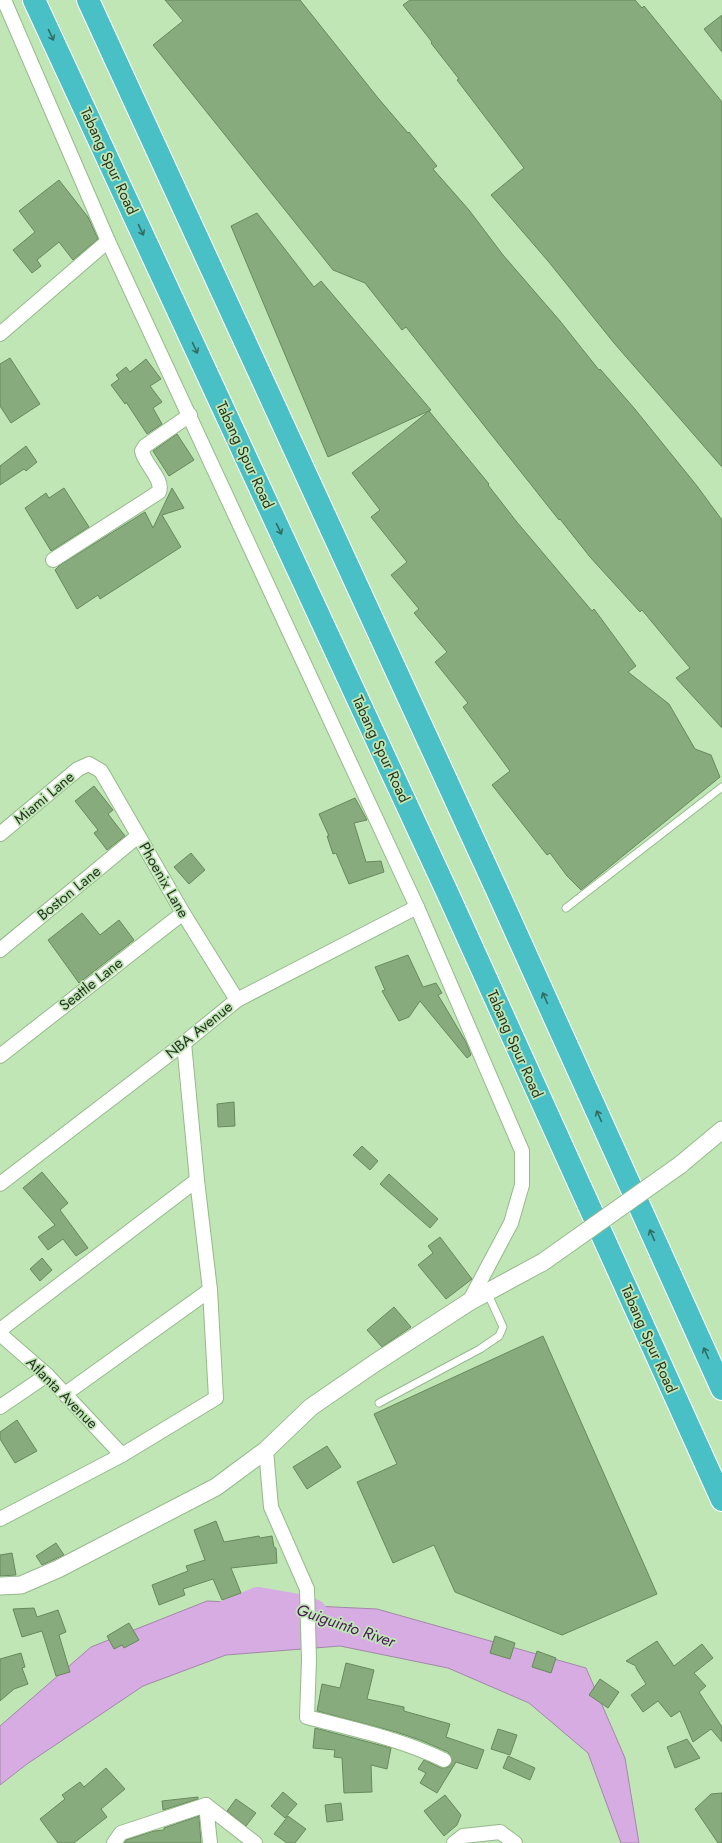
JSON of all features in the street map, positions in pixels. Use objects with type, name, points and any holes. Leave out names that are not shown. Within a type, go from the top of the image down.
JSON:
[{"type":"highway","name":"Tabang Spur Road","points":[[34,0],[441,880],[722,1500]]},
{"type":"highway","points":[[88,0],[495,886],[722,1389]]},
{"type":"street","points":[[4,0],[108,241],[417,907],[522,1151],[522,1185],[511,1223],[469,1302]]},
{"type":"street","points":[[0,334],[108,241]]},
{"type":"street","points":[[53,560],[159,492],[160,488],[158,481],[143,456],[142,451],[144,446],[190,415]]},
{"type":"street","name":"Miami Lane","points":[[0,834],[78,769],[89,764]]},
{"type":"street","name":"Phoenix Lane","points":[[89,764],[101,771],[183,912],[237,1000]]},
{"type":"street","name":"Boston Lane","points":[[0,950],[138,836]]},
{"type":"street","name":"NBA Avenue","points":[[0,1184],[184,1043],[237,1000],[417,907]]},
{"type":"street","name":"Seattle Lane","points":[[0,1056],[183,912]]},
{"type":"street","points":[[0,1519],[122,1455],[216,1398],[210,1290],[197,1180],[184,1043]]},
{"type":"street","points":[[0,1586],[20,1585],[72,1562],[216,1487],[266,1450],[311,1407],[374,1363],[469,1302],[543,1262],[680,1165],[722,1130]]},
{"type":"street","points":[[0,1330],[197,1180]]},
{"type":"street","points":[[65,1394],[210,1290]]},
{"type":"street","name":"Atlanta Avenue","points":[[0,1334],[47,1375],[122,1455]]},
{"type":"street","points":[[0,1407],[47,1375]]},
{"type":"street","points":[[266,1450],[271,1507],[307,1589],[309,1660],[307,1717],[424,1750],[444,1760]]},
{"type":"street","points":[[114,1843],[122,1833],[206,1805]]},
{"type":"street","points":[[206,1805],[210,1843]]},
{"type":"street","points":[[206,1805],[255,1843]]},
{"type":"street","points":[[462,1841],[500,1832],[515,1843]]},
{"type":"lane","points":[[566,908],[722,787]]},
{"type":"lane","points":[[379,1403],[480,1349],[499,1336],[503,1327],[487,1292]]},
{"type":"water","points":[[207,1601],[377,1609],[586,1668],[625,1758],[639,1843],[621,1843],[588,1753],[529,1703],[448,1668],[340,1646],[226,1655],[143,1686],[27,1764],[0,1785],[0,1726],[91,1647]]},
{"type":"building","points":[[165,0],[300,0],[378,98],[437,166],[433,169],[469,210],[503,255],[560,321],[599,370],[600,369],[634,408],[697,486],[722,520],[722,728],[676,678],[690,668],[642,610],[640,612],[590,557],[560,519],[559,520],[406,327],[402,330],[365,283],[333,270],[153,45],[183,21]]},
{"type":"building","points":[[410,0],[635,0],[642,8],[644,6],[722,102],[722,467],[614,343],[548,261],[491,195],[524,168],[457,80],[459,79],[403,5]]},
{"type":"building","points":[[722,15],[722,52],[704,29]]},
{"type":"building","points":[[59,180],[88,217],[98,239],[73,260],[59,242],[37,260],[41,266],[32,273],[13,250],[35,232],[19,211]]},
{"type":"building","points":[[257,213],[314,287],[321,281],[431,410],[328,457],[231,226]]},
{"type":"building","points":[[10,358],[40,404],[11,423],[0,406],[0,364]]},
{"type":"building","points":[[146,359],[161,379],[150,386],[162,402],[153,408],[162,424],[147,434],[126,402],[125,404],[111,385],[119,379],[116,375],[126,367],[130,372]]},
{"type":"building","points":[[429,411],[489,484],[488,485],[516,521],[592,611],[594,609],[636,666],[628,672],[669,704],[695,749],[711,755],[720,777],[581,890],[567,876],[550,853],[547,855],[492,785],[510,771],[463,707],[468,703],[435,662],[447,652],[414,613],[419,609],[391,575],[407,562],[371,517],[380,510],[352,473]]},
{"type":"building","points":[[177,434],[194,460],[169,476],[153,451]]},
{"type":"building","points":[[26,446],[37,462],[26,471],[24,469],[0,485],[0,466]]},
{"type":"building","points":[[64,488],[89,527],[51,551],[25,508],[46,493],[49,498]]},
{"type":"building","points":[[172,488],[184,508],[162,515],[181,547],[100,599],[98,595],[77,609],[55,570],[60,565],[145,512],[153,528]]},
{"type":"building","points":[[94,786],[113,810],[108,814],[125,836],[107,850],[94,833],[98,830],[75,801]]},
{"type":"building","points":[[355,798],[367,820],[354,823],[366,862],[381,861],[384,872],[349,884],[336,853],[333,854],[327,836],[329,836],[319,814]]},
{"type":"building","points":[[191,853],[205,870],[189,884],[174,867]]},
{"type":"building","points":[[82,913],[100,935],[119,920],[134,940],[79,983],[48,940]]},
{"type":"building","points":[[408,955],[423,987],[436,983],[442,993],[438,995],[466,1042],[471,1055],[467,1058],[420,1001],[409,1017],[399,1021],[382,991],[385,990],[375,967]]},
{"type":"building","points":[[234,1102],[235,1126],[218,1127],[217,1104]]},
{"type":"building","points":[[362,1146],[378,1161],[370,1170],[353,1155]]},
{"type":"building","points":[[42,1172],[68,1203],[60,1210],[88,1248],[76,1256],[63,1239],[48,1250],[38,1237],[55,1225],[23,1188]]},
{"type":"building","points":[[389,1174],[438,1219],[430,1228],[380,1184]]},
{"type":"building","points":[[440,1237],[472,1279],[446,1299],[418,1265],[433,1253],[428,1246]]},
{"type":"building","points":[[42,1258],[52,1270],[40,1281],[30,1269]]},
{"type":"building","points":[[394,1307],[411,1327],[382,1347],[367,1330]]},
{"type":"building","points":[[543,1336],[657,1594],[562,1635],[455,1592],[434,1545],[393,1563],[357,1482],[397,1464],[374,1414]]},
{"type":"building","points":[[17,1420],[37,1451],[15,1463],[0,1439],[0,1432]]},
{"type":"building","points":[[327,1446],[341,1467],[307,1489],[293,1467]]},
{"type":"building","points":[[216,1521],[224,1542],[259,1536],[260,1538],[272,1536],[274,1547],[276,1548],[277,1563],[231,1568],[241,1593],[222,1600],[213,1579],[183,1589],[185,1595],[159,1605],[152,1585],[188,1571],[186,1566],[205,1560],[194,1530]]},
{"type":"building","points":[[56,1543],[64,1555],[42,1565],[36,1556]]},
{"type":"building","points":[[12,1553],[16,1575],[0,1576],[0,1555]]},
{"type":"building","points":[[34,1608],[37,1617],[58,1610],[66,1632],[59,1635],[70,1672],[56,1676],[42,1631],[22,1637],[13,1609]]},
{"type":"building","points":[[129,1623],[139,1640],[124,1648],[122,1645],[114,1649],[107,1636]]},
{"type":"building","points":[[495,1636],[515,1643],[510,1659],[490,1653]]},
{"type":"building","points":[[657,1641],[674,1666],[702,1644],[713,1658],[694,1673],[706,1686],[699,1692],[722,1727],[722,1742],[711,1729],[693,1742],[680,1711],[671,1717],[658,1701],[643,1712],[631,1695],[646,1684],[636,1666],[626,1661]]},
{"type":"building","points":[[537,1651],[556,1658],[551,1673],[532,1667]]},
{"type":"building","points":[[21,1653],[25,1667],[22,1668],[28,1684],[14,1689],[0,1701],[0,1659]]},
{"type":"building","points":[[346,1663],[374,1670],[367,1699],[404,1707],[404,1711],[450,1724],[446,1737],[484,1750],[477,1769],[456,1762],[437,1793],[420,1783],[426,1773],[418,1769],[424,1760],[441,1768],[449,1767],[452,1760],[448,1752],[396,1732],[317,1711],[322,1684],[340,1688]]},
{"type":"building","points":[[600,1679],[619,1692],[608,1708],[589,1695]]},
{"type":"building","points":[[315,1728],[391,1748],[387,1769],[371,1765],[372,1792],[344,1793],[342,1758],[334,1757],[335,1750],[313,1748]]},
{"type":"building","points":[[498,1729],[517,1735],[510,1755],[491,1749]]},
{"type":"building","points":[[687,1739],[700,1758],[675,1768],[667,1747]]},
{"type":"building","points":[[508,1756],[535,1768],[530,1780],[503,1768]]},
{"type":"building","points":[[106,1768],[125,1789],[101,1809],[107,1817],[74,1843],[58,1843],[40,1819],[65,1799],[62,1795],[80,1782],[84,1787]]},
{"type":"building","points":[[283,1792],[297,1804],[285,1818],[271,1806]]},
{"type":"building","points":[[722,1793],[722,1843],[718,1843],[695,1809],[711,1794]]},
{"type":"building","points":[[445,1795],[461,1815],[457,1825],[444,1836],[424,1811]]},
{"type":"building","points":[[198,1797],[198,1799],[163,1810],[162,1801]]},
{"type":"building","points":[[236,1799],[256,1813],[246,1826],[227,1811]]},
{"type":"building","points":[[341,1803],[343,1820],[327,1822],[325,1805]]},
{"type":"building","points":[[199,1816],[201,1843],[124,1843],[126,1840],[154,1831],[164,1830],[164,1828]]},
{"type":"building","points":[[288,1816],[306,1829],[295,1843],[287,1843],[274,1834]]},
{"type":"waterway","name":"Guiguinto River","points":[[217,1618],[258,1601],[299,1608],[313,1613]]}]
